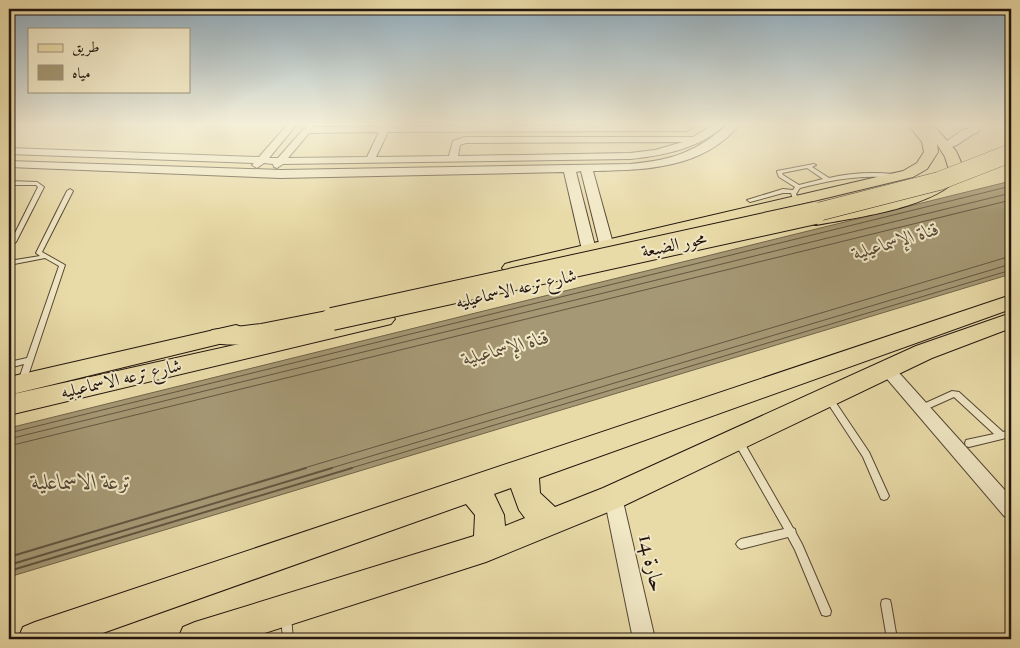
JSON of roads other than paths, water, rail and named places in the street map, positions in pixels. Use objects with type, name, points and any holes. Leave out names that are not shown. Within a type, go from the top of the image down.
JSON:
[{"type":"highway","name":"محور الضبعة","points":[[221,336],[261,333],[332,320],[716,236],[899,193],[957,174],[1008,154]]},
{"type":"highway","points":[[798,224],[844,209],[937,188],[1011,161]]},
{"type":"main road","name":"شارع ترعه الاسماعيليه","points":[[15,384],[598,248],[796,193],[899,176],[922,166],[930,154]]},
{"type":"main road","name":"شارع ترعه الاسماعيليه","points":[[9,405],[896,202],[944,185],[953,179],[957,171],[956,163],[951,154]]},
{"type":"main road","points":[[35,639],[1011,302]]},
{"type":"main road","points":[[195,639],[486,547],[553,522],[738,440],[955,339],[1011,320]]},
{"type":"main road","points":[[527,470],[524,485],[528,500],[538,513],[553,522]]},
{"type":"main road","points":[[470,490],[482,500],[490,514],[491,530],[486,547]]},
{"type":"street","points":[[100,154],[281,161],[651,154]]},
{"type":"street","points":[[252,172],[267,154]]},
{"type":"street","points":[[270,173],[287,154]]},
{"type":"street","points":[[371,158],[373,154]]},
{"type":"street","points":[[658,154],[670,162]]},
{"type":"street","points":[[9,164],[270,173],[637,166],[670,162],[694,154]]},
{"type":"street","points":[[569,168],[598,248]]},
{"type":"street","points":[[586,168],[598,248]]},
{"type":"street","points":[[887,369],[1011,510]]},
{"type":"street","name":"حارة 14","points":[[612,497],[644,639]]},
{"type":"lane","points":[[807,166],[827,179]]},
{"type":"lane","points":[[796,193],[781,176],[780,172],[814,166]]},
{"type":"lane","points":[[750,200],[783,192],[796,193],[827,179],[854,174],[899,176]]},
{"type":"lane","points":[[9,183],[37,184],[41,187],[13,242],[9,245]]},
{"type":"lane","points":[[43,257],[39,253],[70,191]]},
{"type":"lane","points":[[9,263],[43,257],[53,259],[62,265],[30,360],[15,384]]},
{"type":"lane","points":[[9,365],[30,360]]},
{"type":"lane","points":[[922,408],[952,394],[956,394],[1002,436]]},
{"type":"lane","points":[[828,398],[866,454],[884,496]]},
{"type":"lane","points":[[969,444],[1011,433]]},
{"type":"lane","points":[[738,440],[792,532],[826,611]]},
{"type":"lane","points":[[741,544],[792,532]]},
{"type":"lane","points":[[886,604],[892,639]]},
{"type":"lane","points":[[285,610],[288,639]]},
{"type":"water","name":"ترعة الاسماعلية","points":[[1011,181],[1011,274],[9,577],[9,428]]},
{"type":"water label","name":"قناة الإسماعيلية","points":[[896,241]]},
{"type":"water label","name":"قناة الإسماعيلية","points":[[506,348]]}]
